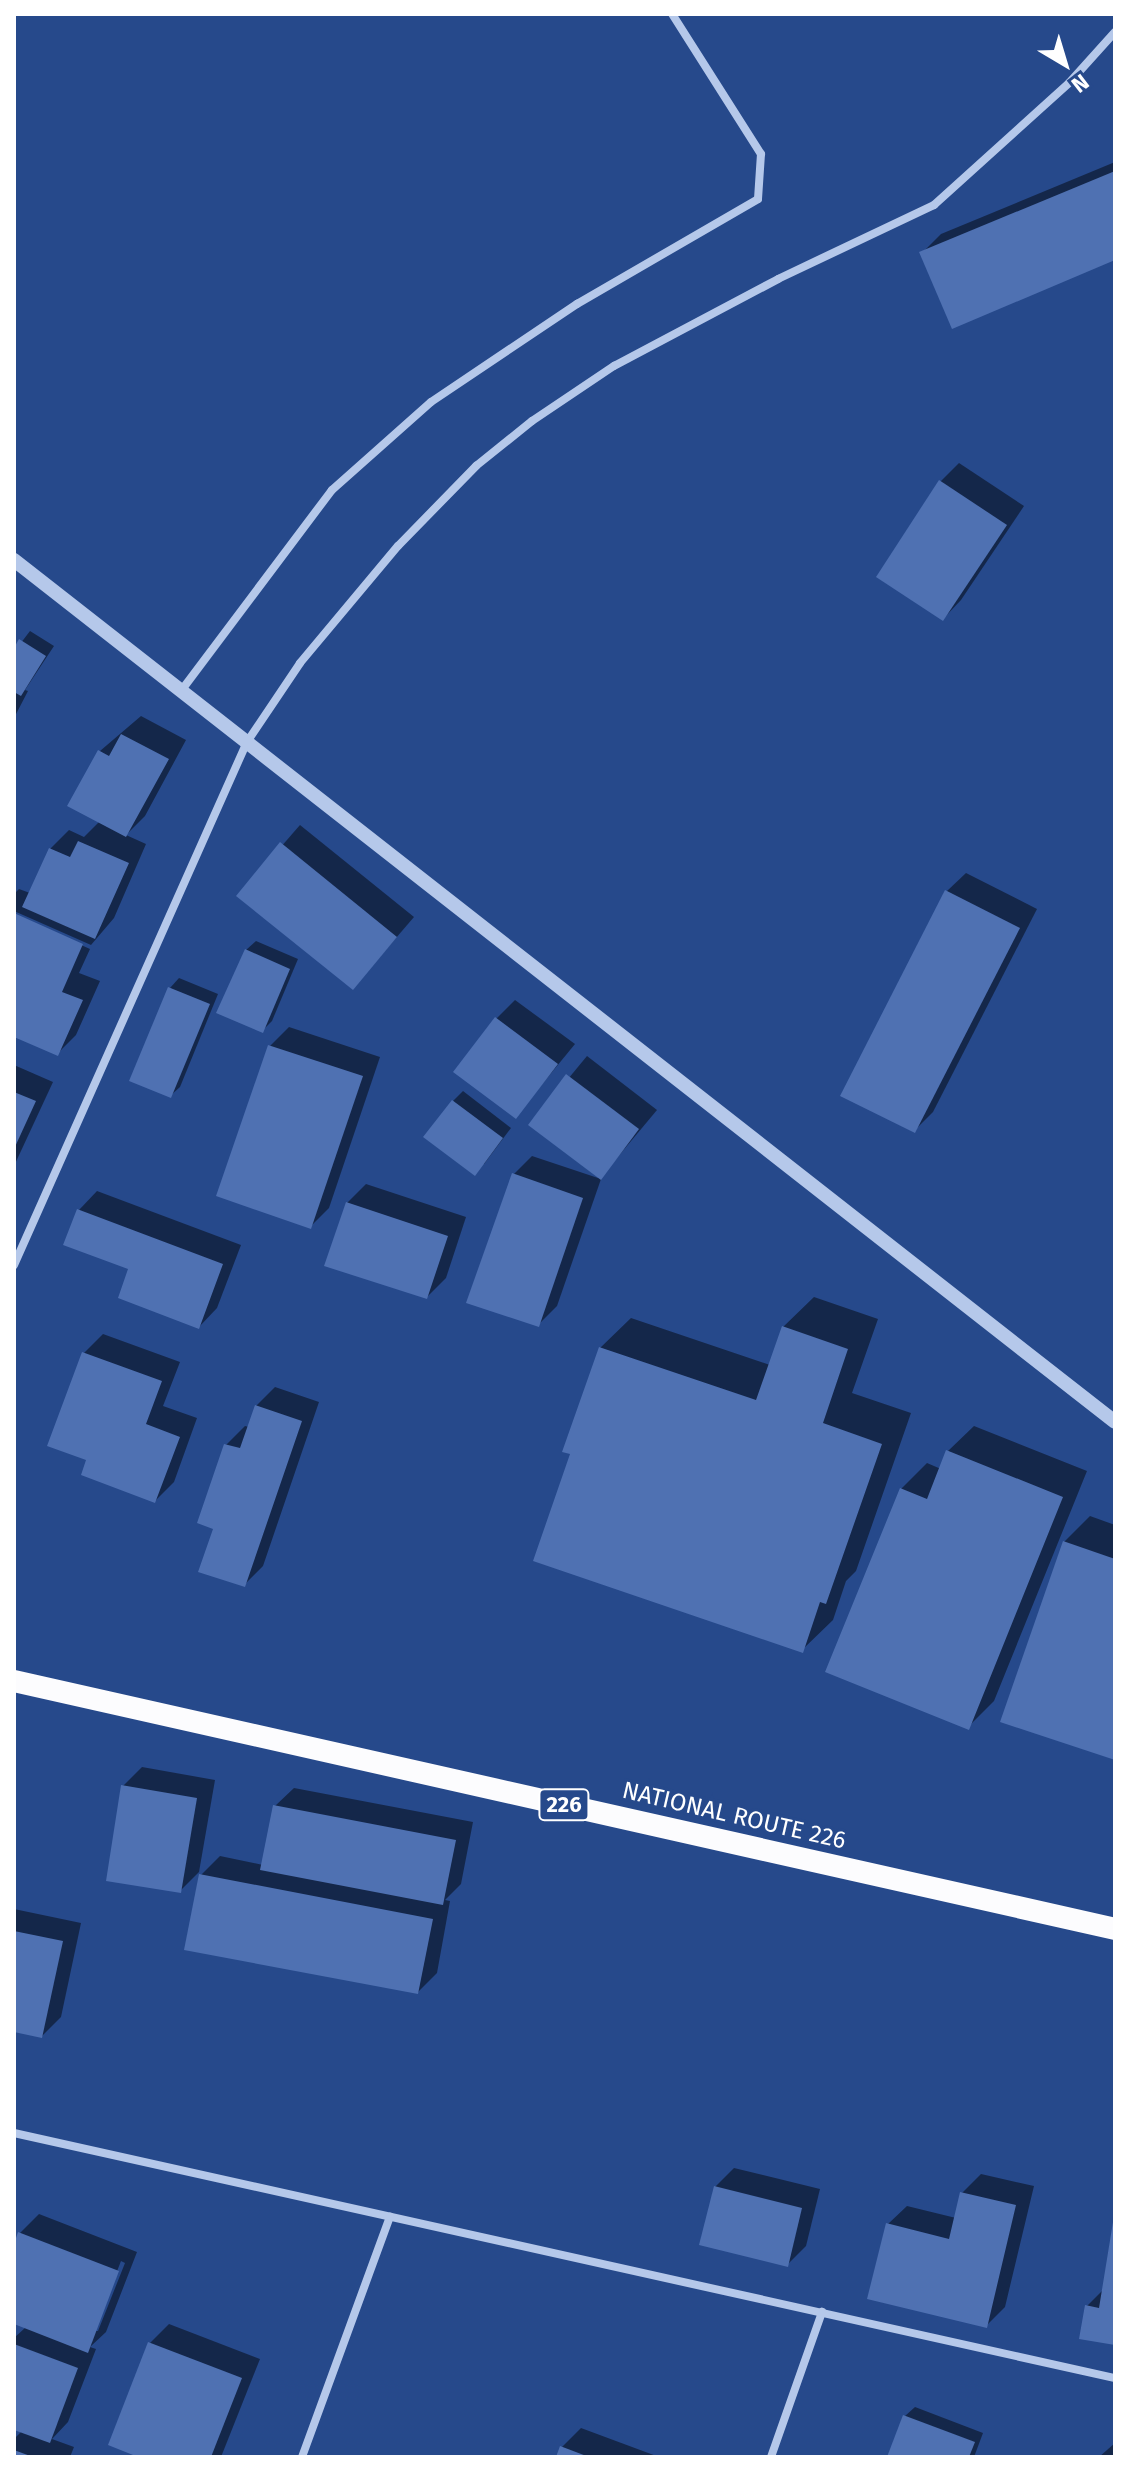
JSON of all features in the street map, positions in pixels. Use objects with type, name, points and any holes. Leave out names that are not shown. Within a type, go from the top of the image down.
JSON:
[{"type":"highway","name":"NATIONAL ROUTE 226","points":[[14,1681],[1115,1929]]},
{"type":"street","points":[[181,691],[332,490],[431,402],[577,304],[758,199],[761,154],[672,14]]},
{"type":"street","points":[[14,1265],[247,742],[300,663],[398,546],[476,466],[532,421],[614,366],[778,279],[934,205],[1069,83],[1115,32]]},
{"type":"street","points":[[14,560],[1115,1422]]},
{"type":"street","points":[[14,2133],[1115,2378]]},
{"type":"street","points":[[302,2457],[390,2217]]},
{"type":"street","points":[[771,2457],[822,2312]]},
{"type":"building","points":[[1115,171],[1115,260],[952,329],[919,252]]},
{"type":"building","points":[[939,480],[1007,525],[943,621],[876,577]]},
{"type":"building","points":[[19,639],[46,656],[21,696],[14,692],[14,648]]},
{"type":"building","points":[[121,734],[169,759],[126,837],[67,806],[98,750],[109,756]]},
{"type":"building","points":[[78,841],[129,863],[95,939],[22,907],[49,848],[70,857]]},
{"type":"building","points":[[280,842],[397,937],[353,990],[236,896]]},
{"type":"building","points":[[945,890],[1020,928],[915,1133],[840,1096]]},
{"type":"building","points":[[14,913],[83,944],[62,992],[83,1000],[58,1056],[14,1037]]},
{"type":"building","points":[[245,949],[290,969],[263,1033],[216,1013]]},
{"type":"building","points":[[168,987],[210,1004],[171,1098],[129,1081]]},
{"type":"building","points":[[495,1017],[558,1064],[516,1119],[453,1072]]},
{"type":"building","points":[[268,1045],[363,1076],[311,1229],[216,1196]]},
{"type":"building","points":[[566,1074],[639,1129],[601,1180],[528,1125]]},
{"type":"building","points":[[14,1092],[36,1101],[14,1149]]},
{"type":"building","points":[[452,1100],[503,1138],[475,1176],[423,1137]]},
{"type":"building","points":[[512,1173],[583,1198],[539,1327],[466,1303]]},
{"type":"building","points":[[346,1202],[448,1236],[427,1299],[324,1266]]},
{"type":"building","points":[[77,1209],[223,1264],[199,1329],[118,1298],[128,1269],[63,1245]]},
{"type":"building","points":[[782,1326],[848,1349],[823,1423],[882,1444],[826,1604],[820,1602],[803,1653],[533,1561],[570,1454],[562,1452],[599,1347],[756,1400]]},
{"type":"building","points":[[82,1352],[162,1381],[146,1424],[180,1437],[155,1503],[81,1475],[86,1460],[47,1446]]},
{"type":"building","points":[[255,1405],[302,1421],[245,1587],[198,1572],[213,1529],[197,1523],[224,1444],[240,1448]]},
{"type":"building","points":[[946,1450],[1063,1497],[969,1730],[825,1672],[900,1488],[927,1499]]},
{"type":"building","points":[[1063,1541],[1115,1559],[1115,1760],[1000,1722]]},
{"type":"building","points":[[121,1785],[197,1798],[181,1893],[106,1881]]},
{"type":"building","points":[[273,1805],[456,1840],[443,1905],[260,1870]]},
{"type":"building","points":[[199,1874],[433,1919],[418,1994],[184,1950]]},
{"type":"building","points":[[14,1931],[63,1941],[42,2038],[14,2032]]},
{"type":"building","points":[[714,2186],[802,2208],[788,2267],[699,2245]]},
{"type":"building","points":[[960,2192],[1016,2205],[987,2328],[867,2299],[886,2223],[949,2239]]},
{"type":"building","points":[[1113,2222],[1115,2345],[1079,2339],[1085,2305],[1099,2308]]},
{"type":"building","points":[[18,2232],[119,2271],[88,2353],[14,2324],[14,2244]]},
{"type":"building","points":[[148,2342],[242,2378],[211,2457],[138,2457],[108,2445]]},
{"type":"building","points":[[14,2344],[78,2368],[50,2443],[14,2430]]},
{"type":"building","points":[[903,2415],[975,2442],[969,2457],[887,2457]]},
{"type":"building","points":[[560,2446],[589,2457],[556,2457]]},
{"type":"building","points":[[14,2450],[33,2457],[14,2457]]}]
